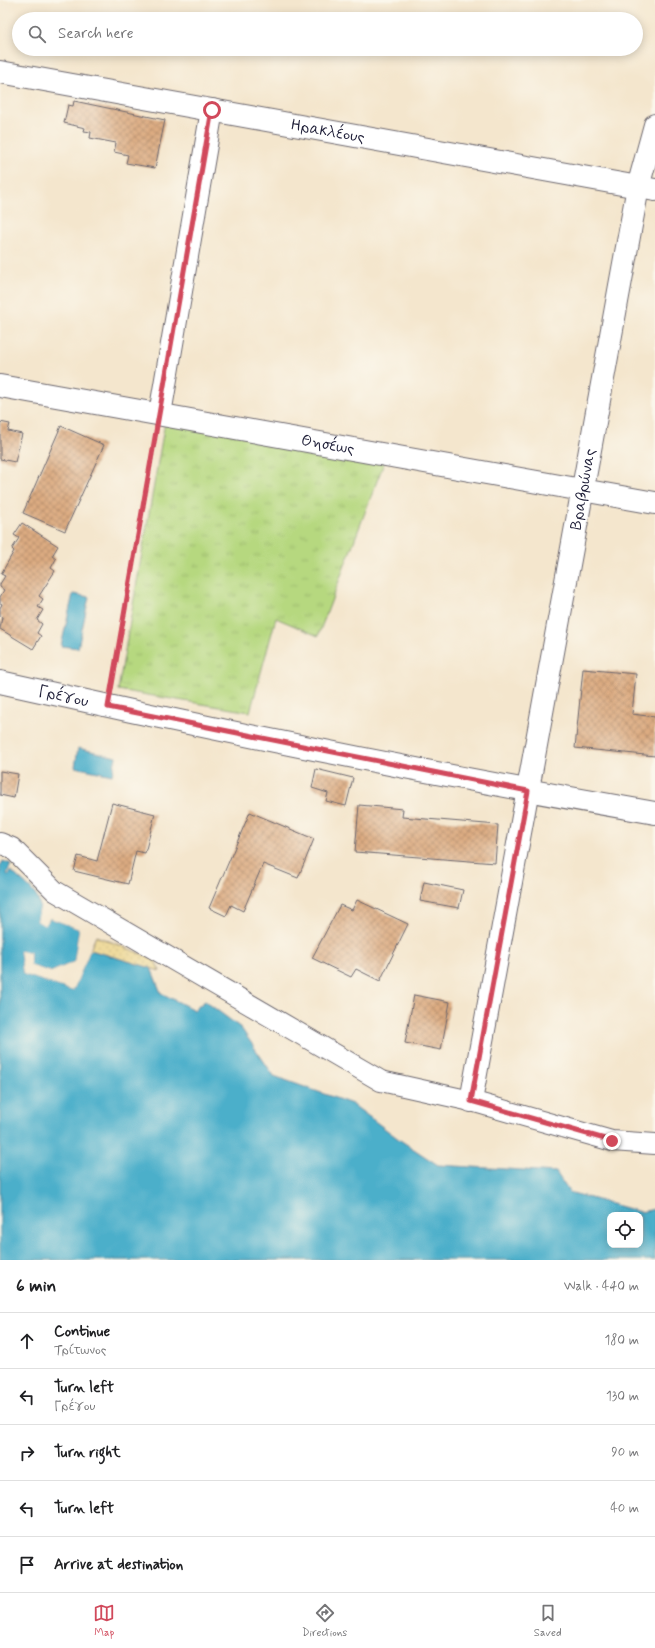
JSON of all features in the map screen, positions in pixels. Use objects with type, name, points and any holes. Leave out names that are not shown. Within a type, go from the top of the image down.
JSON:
[{"type":"street","name":"Ηρακλέους","points":[[0,72],[647,189]]},
{"type":"street","points":[[160,414],[212,110]]},
{"type":"street","name":"Βραβρώνας","points":[[471,1101],[583,491],[647,189],[655,125]]},
{"type":"street","name":"Θησέως","points":[[0,386],[655,503]]},
{"type":"street","name":"Γρέγου","points":[[0,682],[108,707],[528,791],[655,813]]},
{"type":"street","points":[[0,843],[12,848],[55,891],[382,1081],[471,1101],[612,1141],[655,1144]]},
{"type":"path","points":[[108,707],[160,414]]},
{"type":"green space","points":[[165,422],[385,460],[318,636],[276,618],[250,712],[118,690]]},
{"type":"sand","points":[[96,936],[157,960],[156,963],[160,971],[90,950]]},
{"type":"water","points":[[73,594],[89,597],[78,648],[61,646]]},
{"type":"water","points":[[78,748],[116,757],[112,775],[75,767]]},
{"type":"water","points":[[3,861],[11,864],[7,874],[9,875],[11,871],[27,885],[37,898],[40,904],[40,909],[37,921],[45,925],[50,918],[79,929],[74,962],[51,972],[32,966],[30,964],[30,952],[20,951],[23,974],[73,991],[90,950],[151,968],[161,993],[194,1010],[205,1001],[241,1028],[274,1076],[352,1104],[400,1140],[438,1165],[556,1172],[569,1192],[640,1212],[655,1209],[655,1260],[0,1260],[0,867]]},
{"type":"pier","points":[[40,907],[42,908],[39,920],[44,923],[50,916],[81,928],[76,963],[51,974],[31,968],[28,965],[28,953],[23,953],[25,972],[72,988],[88,949],[91,948],[73,991],[23,974],[20,951],[30,952],[30,964],[32,966],[51,972],[74,962],[79,929],[50,918],[45,926],[37,921]]},
{"type":"building","points":[[74,101],[165,120],[155,168],[126,163],[128,155],[114,152],[116,143],[90,138],[91,132],[84,131],[85,128],[64,123],[68,105],[73,106]]},
{"type":"building","points":[[0,422],[10,424],[8,431],[22,434],[15,462],[0,459]]},
{"type":"building","points":[[61,426],[104,445],[65,531],[23,513]]},
{"type":"building","points":[[22,523],[58,546],[52,556],[56,559],[51,568],[55,571],[39,596],[43,599],[38,607],[43,610],[37,620],[42,624],[37,633],[41,636],[33,649],[0,629],[2,617],[0,616],[0,608],[2,604],[0,603],[0,597],[4,590],[0,587],[0,584],[5,576],[1,574],[14,551],[12,549],[19,538],[14,535]]},
{"type":"building","points":[[583,669],[636,674],[632,714],[655,717],[655,756],[575,748]]},
{"type":"building","points":[[316,769],[353,778],[346,806],[326,801],[328,793],[312,788]]},
{"type":"building","points":[[0,771],[18,774],[14,798],[0,795]]},
{"type":"building","points":[[112,803],[155,814],[145,853],[136,851],[128,884],[74,871],[78,856],[97,861]]},
{"type":"building","points":[[359,805],[403,809],[402,817],[498,825],[495,863],[355,852]]},
{"type":"building","points":[[250,812],[314,839],[298,878],[263,864],[243,911],[231,905],[226,916],[209,908]]},
{"type":"building","points":[[424,882],[463,890],[459,908],[420,901]]},
{"type":"building","points":[[357,900],[408,924],[380,981],[356,969],[351,977],[312,958],[340,905],[352,910]]},
{"type":"building","points":[[414,995],[450,1002],[441,1050],[405,1043]]},
{"type":"route","points":[[212,110],[108,707],[528,791],[471,1101],[612,1141]]}]
